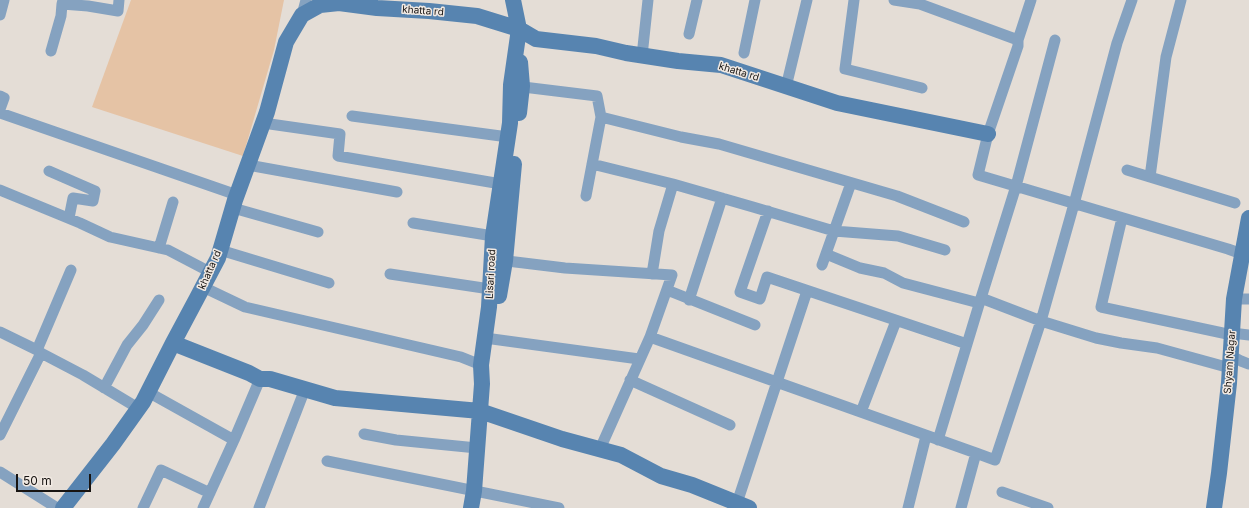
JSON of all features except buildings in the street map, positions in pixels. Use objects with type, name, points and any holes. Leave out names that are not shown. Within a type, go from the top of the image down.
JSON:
[{"type":"street","points":[[0,14],[4,0]]},
{"type":"street","points":[[51,51],[61,16],[63,2],[118,11],[120,0]]},
{"type":"street","name":"Lisari road","points":[[480,497],[477,448],[484,413],[481,365],[488,338],[498,260],[516,86],[518,35],[514,0]]},
{"type":"street","points":[[642,56],[648,0]]},
{"type":"street","points":[[689,34],[698,0]]},
{"type":"street","points":[[744,53],[755,0]]},
{"type":"street","points":[[786,87],[807,0]]},
{"type":"street","points":[[854,0],[844,69],[922,88]]},
{"type":"street","points":[[894,0],[919,2],[1018,40]]},
{"type":"street","points":[[1031,0],[1018,40],[1018,46],[988,134],[978,175],[1246,255]]},
{"type":"street","points":[[650,337],[996,460],[1041,321],[1074,204],[1116,43],[1132,0]]},
{"type":"street","points":[[1150,178],[1166,57],[1181,0]]},
{"type":"street","name":"khatta rd","points":[[63,508],[113,444],[148,392],[218,258],[235,202],[263,122],[286,42],[304,8],[338,2],[377,8],[477,16],[518,35],[536,39],[596,46],[642,56],[721,66],[837,103],[988,134]]},
{"type":"street","points":[[938,440],[1016,186],[1055,40]]},
{"type":"street","points":[[516,86],[597,96],[600,117],[586,196]]},
{"type":"street","name":"Lisari road","points":[[470,508],[480,497],[490,289],[498,260],[494,236],[516,86]]},
{"type":"street","points":[[0,96],[4,98],[0,109]]},
{"type":"street","points":[[0,113],[318,232]]},
{"type":"street","points":[[352,116],[508,137]]},
{"type":"street","points":[[600,117],[681,137],[719,144],[897,196],[964,222]]},
{"type":"street","points":[[263,122],[340,134],[338,156],[501,184]]},
{"type":"street","points":[[592,164],[672,184],[834,231],[898,236],[945,250]]},
{"type":"street","points":[[248,165],[397,192]]},
{"type":"street","points":[[1128,170],[1235,203]]},
{"type":"street","points":[[49,171],[95,191],[93,200],[73,198],[69,218]]},
{"type":"street","points":[[822,265],[851,183]]},
{"type":"street","points":[[652,274],[659,231],[672,184]]},
{"type":"street","points":[[0,190],[69,218],[110,237],[168,250],[210,272]]},
{"type":"street","points":[[689,300],[722,198]]},
{"type":"street","points":[[159,248],[173,202]]},
{"type":"street","points":[[768,211],[740,292],[760,299],[767,277],[967,344]]},
{"type":"street","points":[[1122,218],[1101,307],[1232,334],[1249,335]]},
{"type":"street","name":"Shyam Nagar","points":[[1214,508],[1219,473],[1232,334],[1241,299],[1249,218]]},
{"type":"street","points":[[413,223],[494,236]]},
{"type":"street","points":[[220,250],[329,283]]},
{"type":"street","points":[[826,254],[860,268],[884,273],[903,282],[980,301],[1096,338],[1230,361],[1241,361],[1249,364]]},
{"type":"street","points":[[498,260],[565,268],[672,275],[650,337],[600,449]]},
{"type":"street","points":[[0,435],[39,351],[71,270]]},
{"type":"street","points":[[390,274],[490,289]]},
{"type":"street","points":[[203,287],[245,307],[461,357],[481,365]]},
{"type":"street","points":[[667,290],[755,325]]},
{"type":"street","points":[[173,343],[260,378],[270,379],[335,398],[484,413],[562,439],[621,456],[661,476],[692,485],[743,506],[776,382],[807,291]]},
{"type":"street","points":[[104,388],[127,345],[143,325],[159,300]]},
{"type":"street","points":[[861,412],[896,321]]},
{"type":"street","points":[[0,332],[83,375],[138,408]]},
{"type":"street","points":[[488,338],[639,359]]},
{"type":"street","points":[[203,508],[260,378]]},
{"type":"street","points":[[630,380],[730,425]]},
{"type":"street","points":[[259,508],[305,389]]},
{"type":"street","points":[[148,392],[234,440]]},
{"type":"street","points":[[364,434],[402,440],[477,448]]},
{"type":"street","points":[[908,508],[926,436]]},
{"type":"street","points":[[961,508],[976,454]]},
{"type":"street","points":[[326,461],[480,497],[560,508]]},
{"type":"street","points":[[143,508],[161,470],[210,493]]},
{"type":"street","points":[[0,472],[57,508]]},
{"type":"street","points":[[1002,492],[1048,508]]},
{"type":"shaded area","points":[[131,0],[284,0],[274,50],[243,156],[92,107]]}]
